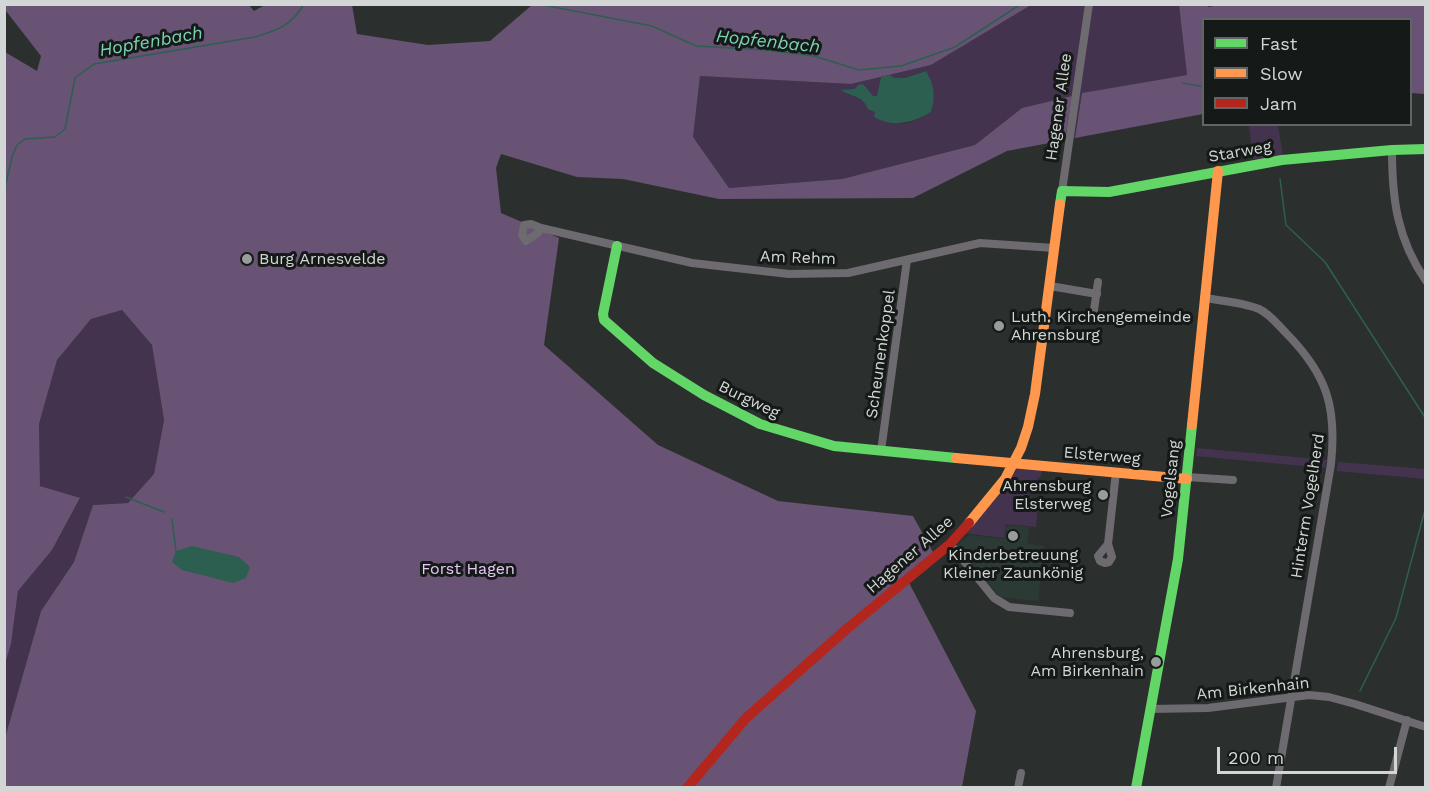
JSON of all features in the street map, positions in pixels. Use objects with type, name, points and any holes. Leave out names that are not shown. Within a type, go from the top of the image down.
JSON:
[{"type":"street","name":"Hagener Allee","points":[[687,788],[746,718],[856,621],[950,544],[986,504],[1014,463],[1028,427],[1033,402],[1089,4]]},
{"type":"street","name":"Starweg","points":[[1062,191],[1109,192],[1282,160],[1425,149]]},
{"type":"street","points":[[1392,150],[1392,176],[1402,235],[1410,258],[1425,281]]},
{"type":"street","name":"Vogelsang","points":[[1136,788],[1173,594],[1218,171]]},
{"type":"street","name":"Am Rehm","points":[[541,228],[692,263],[789,274],[848,273],[980,243],[1054,248]]},
{"type":"street","name":"Burgweg","points":[[617,246],[603,314],[604,320],[653,363],[704,394],[760,424],[834,446],[1014,463]]},
{"type":"street","name":"Scheunenkoppel","points":[[881,451],[907,260]]},
{"type":"street","points":[[1094,310],[1098,282]]},
{"type":"street","points":[[1050,286],[1096,294]]},
{"type":"street","name":"Hinterm Vogelherd","points":[[1204,298],[1247,304],[1262,311],[1295,343],[1315,367],[1324,383],[1334,434],[1276,788]]},
{"type":"street","name":"Elsterweg","points":[[1014,463],[1233,480]]},
{"type":"street","points":[[1108,544],[1116,472]]},
{"type":"street","points":[[950,544],[994,598],[1009,607],[1070,613]]},
{"type":"street","name":"Am Birkenhain","points":[[1150,709],[1208,708],[1309,694],[1329,697],[1407,720],[1425,728]]},
{"type":"street","points":[[1389,788],[1407,720]]},
{"type":"street","points":[[1018,788],[1021,772]]},
{"type":"shaded area","points":[[1031,5],[1179,5],[1187,75],[1082,93],[1075,138],[1065,140],[1071,96],[1022,108],[975,145],[842,179],[729,188],[693,137],[700,76],[851,84],[881,77],[877,96],[843,90],[864,101],[891,121],[911,122],[931,112],[933,91],[930,81],[925,71],[905,78],[894,78],[890,75],[931,65]]},
{"type":"shaded area","points":[[926,71],[933,91],[931,112],[903,123],[888,122],[874,117],[875,112],[868,109],[864,102],[841,90],[855,89],[858,85],[863,84],[873,96],[877,96],[881,77],[890,75],[894,78],[905,78]]},
{"type":"shaded area","points":[[1249,126],[1278,126],[1283,156],[1253,159]]},
{"type":"shaded area","points":[[122,310],[152,345],[164,420],[154,475],[128,503],[93,505],[74,562],[41,611],[5,738],[5,664],[11,644],[18,591],[52,550],[80,499],[40,486],[39,424],[57,360],[91,319]]},
{"type":"shaded area","points":[[1197,448],[1327,460],[1325,468],[1196,456]]},
{"type":"shaded area","points":[[1338,462],[1425,469],[1425,479],[1337,471]]},
{"type":"shaded area","points":[[1015,467],[1043,470],[1040,477],[1029,488],[1028,494],[1038,504],[1036,527],[1006,524],[1004,538],[963,533]]},
{"type":"shaded area","points":[[1007,525],[1029,527],[1027,544],[1044,546],[1038,601],[999,597],[956,546],[969,535],[1004,539]]},
{"type":"shaded area","points":[[192,546],[239,557],[250,567],[246,578],[233,583],[182,570],[172,562],[176,551]]},
{"type":"green space","name":"Forst Hagen","points":[[248,4],[254,11],[265,5],[352,5],[357,34],[428,45],[490,41],[532,5],[1031,5],[931,65],[851,84],[700,76],[693,137],[729,188],[842,179],[975,145],[1022,108],[1072,96],[1065,140],[1007,151],[913,198],[719,199],[623,179],[577,177],[501,154],[496,168],[501,213],[559,238],[544,345],[658,445],[778,501],[913,516],[934,554],[906,577],[976,711],[962,787],[5,787],[5,738],[41,611],[74,562],[93,505],[128,503],[154,474],[164,420],[152,345],[122,310],[91,319],[57,360],[39,424],[40,486],[80,498],[52,550],[18,591],[11,644],[5,664],[5,52],[37,71],[41,56],[6,11],[5,5]]},
{"type":"green space","points":[[1221,4],[1425,5],[1425,94],[1412,93],[1412,18],[1202,18],[1202,114],[1075,138],[1082,93],[1187,75],[1179,5],[1209,7]]},
{"type":"waterway","name":"Hopfenbach","points":[[4,192],[17,145],[25,139],[55,137],[65,129],[75,78],[94,64],[255,37],[271,32],[289,22],[304,4]]},
{"type":"waterway","name":"Hopfenbach","points":[[538,4],[652,26],[696,46],[766,50],[814,56],[859,70],[901,66],[955,47],[1021,4]]},
{"type":"waterway","points":[[1183,83],[1202,87]]},
{"type":"waterway","points":[[1280,179],[1286,225],[1325,262],[1426,419]]},
{"type":"waterway","points":[[126,497],[164,512]]},
{"type":"waterway","points":[[1360,691],[1396,618],[1426,506]]},
{"type":"waterway","points":[[172,519],[176,551]]},
{"type":"traffic: fast","points":[[1060,204],[1062,191],[1109,192],[1282,160],[1426,149]]},
{"type":"traffic: fast","points":[[617,246],[603,314],[604,320],[653,363],[704,395],[760,424],[834,446],[956,458]]},
{"type":"traffic: fast","points":[[1136,788],[1178,559],[1192,425]]},
{"type":"traffic: slow","points":[[1192,425],[1218,171]]},
{"type":"traffic: slow","points":[[969,523],[1005,479],[1021,448],[1028,427],[1035,394],[1060,204]]},
{"type":"traffic: slow","points":[[956,458],[1187,479]]},
{"type":"traffic: jam","points":[[687,788],[746,718],[849,627],[950,544],[969,523]]},
{"type":"place","name":"Burg Arnesvelde","points":[[247,259]]},
{"type":"place","name":"Luth. Kirchengemeinde Ahrensburg","points":[[999,326]]},
{"type":"place","name":"Ahrensburg Elsterweg","points":[[1103,495]]},
{"type":"place","name":"Kinderbetreuung Kleiner Zaunkönig","points":[[1013,536]]},
{"type":"place","name":"Ahrensburg, Am Birkenhain","points":[[1156,662]]}]
